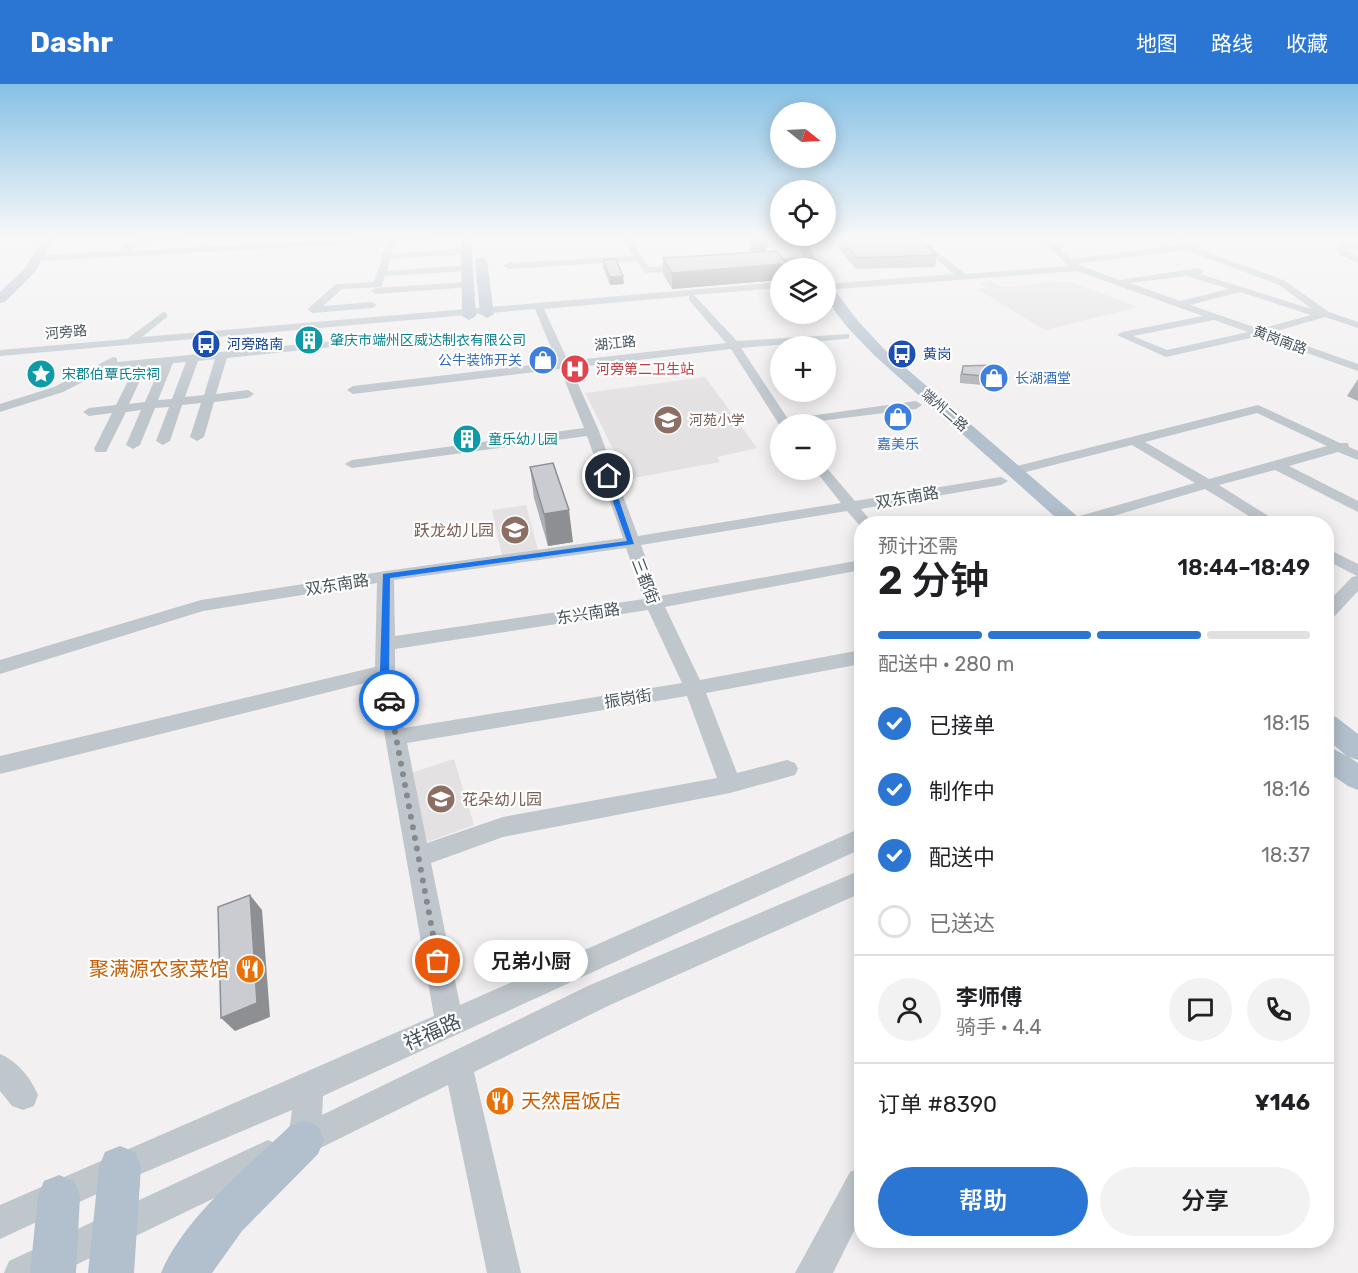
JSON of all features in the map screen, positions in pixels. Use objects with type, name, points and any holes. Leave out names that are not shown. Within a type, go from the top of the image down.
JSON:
[{"type":"main road","points":[[468,291],[469,314]]},
{"type":"main road","points":[[485,293],[487,312]]},
{"type":"main road","name":"端州二路","points":[[836,303],[880,353],[1008,476],[1017,495]]},
{"type":"main road","name":"端州二路","points":[[836,316],[844,336],[876,370],[916,405],[1008,476],[1065,516]]},
{"type":"main road","points":[[1334,730],[1358,748]]},
{"type":"main road","points":[[1334,762],[1358,778]]},
{"type":"main road","points":[[184,1273],[227,1216],[304,1140]]},
{"type":"main road","points":[[111,1273],[120,1167]]},
{"type":"main road","points":[[43,1268],[59,1196]]},
{"type":"street","points":[[333,291],[313,310],[372,305]]},
{"type":"street","points":[[368,320],[376,291]]},
{"type":"street","points":[[431,314],[450,308],[461,291]]},
{"type":"street","name":"河旁路","points":[[536,308],[658,291]]},
{"type":"street","name":"黄岗南路","points":[[1145,291],[1358,368]]},
{"type":"street","points":[[1180,304],[1234,291]]},
{"type":"street","points":[[1245,291],[1358,325]]},
{"type":"street","points":[[1293,291],[1323,314]]},
{"type":"street","name":"河旁路","points":[[0,358],[115,352],[146,344],[487,312],[770,292]]},
{"type":"street","points":[[485,293],[504,302],[536,308]]},
{"type":"street","points":[[692,298],[734,345],[778,414]]},
{"type":"street","name":"三都街","points":[[536,308],[592,431],[654,603],[694,688],[730,784]]},
{"type":"street","name":"河旁路","points":[[0,353],[431,314],[469,314]]},
{"type":"street","points":[[1215,317],[1122,335],[1166,354],[1259,333],[1323,314]]},
{"type":"street","points":[[131,341],[164,315]]},
{"type":"street","name":"湖江路","points":[[353,390],[734,345],[844,336]]},
{"type":"street","points":[[102,367],[355,342]]},
{"type":"street","points":[[0,408],[44,397],[79,382],[102,367],[115,352]]},
{"type":"street","points":[[197,437],[222,356]]},
{"type":"street","points":[[163,441],[194,358]]},
{"type":"street","points":[[133,445],[168,361]]},
{"type":"street","points":[[101,449],[143,363]]},
{"type":"street","points":[[90,412],[248,394]]},
{"type":"street","points":[[836,417],[916,405]]},
{"type":"street","name":"双东南路","points":[[0,667],[201,606],[386,576],[631,542],[852,506],[1008,476],[1258,409],[1340,447]]},
{"type":"street","points":[[352,464],[592,431]]},
{"type":"street","points":[[1134,441],[1260,516]]},
{"type":"street","points":[[1098,516],[1358,442]]},
{"type":"street","points":[[1340,447],[1358,456]]},
{"type":"street","points":[[1277,465],[1358,507]]},
{"type":"street","points":[[830,480],[860,516]]},
{"type":"street","points":[[1334,558],[1358,571]]},
{"type":"street","name":"东兴南路","points":[[385,644],[654,603],[854,566]]},
{"type":"street","points":[[386,576],[385,671],[395,737],[450,1024]]},
{"type":"street","points":[[1334,606],[1358,580]]},
{"type":"street","name":"振岗街","points":[[395,737],[694,688],[854,658]]},
{"type":"street","points":[[0,765],[385,671]]},
{"type":"street","points":[[418,857],[503,827],[730,784],[787,769]]},
{"type":"street","name":"祥福路","points":[[0,1222],[120,1167],[309,1087],[854,841]]},
{"type":"street","points":[[43,1268],[115,1229],[304,1140],[600,995],[854,884]]},
{"type":"street","points":[[458,1065],[504,1273]]},
{"type":"street","points":[[0,1069],[23,1095]]},
{"type":"street","points":[[304,1140],[309,1087]]},
{"type":"street","points":[[812,1273],[822,1259],[854,1197]]},
{"type":"shaded area","points":[[981,291],[1096,291],[1138,307],[1045,330]]},
{"type":"shaded area","name":"河苑小学","points":[[705,377],[757,448],[717,457],[720,462],[628,479],[585,393]]},
{"type":"shaded area","name":"跃龙幼儿园","points":[[526,505],[538,550],[502,556],[492,510]]},
{"type":"shaded area","name":"花朵幼儿园","points":[[454,759],[474,825],[427,842],[411,773]]},
{"type":"building","points":[[996,365],[1008,378],[962,374],[963,366]]},
{"type":"building","points":[[553,463],[569,510],[544,514],[530,467]]},
{"type":"building","points":[[250,895],[257,1003],[221,1018],[218,907]]},
{"type":"way so far","points":[[389,700],[438,961]]},
{"type":"place","name":"肇庆市端州区威达制衣有限公司","points":[[309,340]]},
{"type":"place","name":"河旁路南","points":[[206,344]]},
{"type":"place","name":"黄岗","points":[[902,354]]},
{"type":"place","name":"公牛装饰开关","points":[[543,360]]},
{"type":"place","name":"河旁第二卫生站","points":[[575,369]]},
{"type":"place","name":"宋郡伯覃氏宗祠","points":[[41,374]]},
{"type":"place","name":"长湖酒堂","points":[[994,378]]},
{"type":"place","name":"嘉美乐","points":[[898,417]]},
{"type":"place","name":"河苑小学","points":[[668,420]]},
{"type":"place","name":"童乐幼儿园","points":[[467,439]]},
{"type":"place","name":"跃龙幼儿园","points":[[515,530]]},
{"type":"place","name":"花朵幼儿园","points":[[441,799]]},
{"type":"place","name":"兄弟小厨","points":[[438,961]]},
{"type":"place","name":"聚满源农家菜馆","points":[[250,969]]},
{"type":"place","name":"天然居饭店","points":[[500,1101]]},
{"type":"route","points":[[389,700],[385,671],[386,576],[631,542],[608,476]]}]
